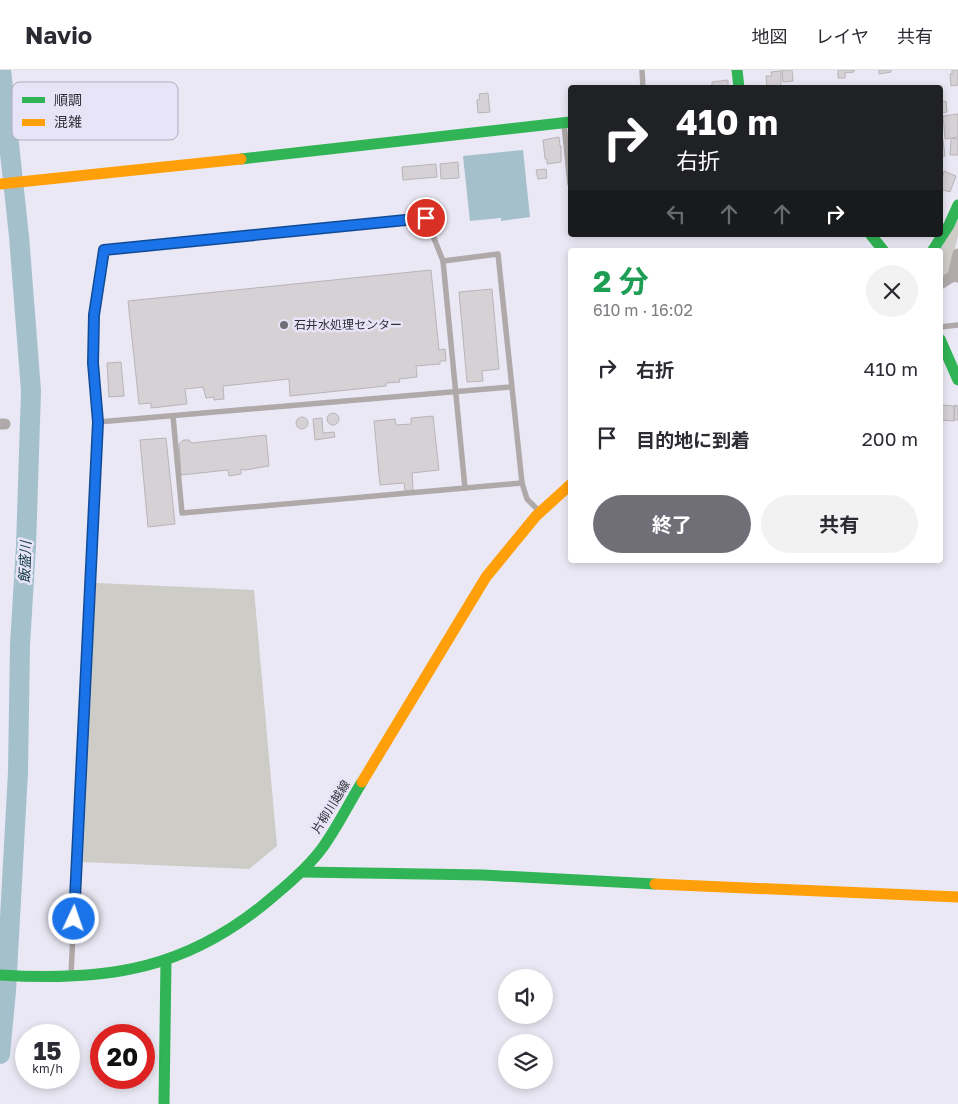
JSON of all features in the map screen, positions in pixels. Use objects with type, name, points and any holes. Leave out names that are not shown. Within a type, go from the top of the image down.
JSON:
[{"type":"street","points":[[737,70],[739,85]]},
{"type":"street","points":[[0,184],[309,152],[567,122]]},
{"type":"street","points":[[943,234],[958,205]]},
{"type":"street","points":[[873,237],[881,248]]},
{"type":"street","points":[[934,248],[941,237]]},
{"type":"street","points":[[943,282],[956,276],[958,254]]},
{"type":"street","points":[[943,346],[958,380]]},
{"type":"street","name":"片柳川越線","points":[[0,975],[71,977],[127,971],[166,961],[222,934],[273,900],[302,872],[323,847],[348,808],[446,640],[486,577],[515,539],[540,512],[568,487]]},
{"type":"street","points":[[302,872],[483,875],[958,897]]},
{"type":"street","points":[[164,1104],[166,961]]},
{"type":"lane","points":[[642,70],[643,85]]},
{"type":"lane","points":[[567,122],[568,143]]},
{"type":"lane","points":[[71,977],[98,422],[93,363],[94,315],[104,250],[426,218],[443,261],[465,488]]},
{"type":"lane","points":[[443,261],[498,254],[522,483],[527,499],[540,512]]},
{"type":"lane","points":[[943,327],[958,325]]},
{"type":"lane","points":[[98,422],[511,387]]},
{"type":"lane","points":[[173,416],[182,513],[522,483]]},
{"type":"shaded area","points":[[958,220],[958,235],[949,275],[943,278],[943,248],[941,248]]},
{"type":"shaded area","points":[[96,583],[254,590],[277,846],[249,869],[83,862]]},
{"type":"water","points":[[523,150],[530,217],[501,221],[501,218],[470,221],[463,156]]},
{"type":"building","points":[[782,70],[792,70],[793,81],[783,82]]},
{"type":"building","points":[[838,70],[854,70],[854,72],[845,73],[845,78],[838,78]]},
{"type":"building","points":[[879,70],[891,70],[891,72],[879,74]]},
{"type":"building","points":[[952,70],[958,70],[958,85],[951,86],[950,74],[952,74]]},
{"type":"building","points":[[781,71],[781,85],[767,85],[766,76],[772,76],[771,72]]},
{"type":"building","points":[[728,80],[728,85],[712,85],[712,82]]},
{"type":"building","points":[[488,93],[490,112],[478,113],[477,100],[480,99],[479,94]]},
{"type":"building","points":[[946,101],[947,112],[943,113],[943,102]]},
{"type":"building","points":[[958,114],[958,137],[945,139],[943,116]]},
{"type":"building","points":[[559,137],[561,162],[547,164],[543,140]]},
{"type":"building","points":[[951,138],[958,139],[958,155],[950,155]]},
{"type":"building","points":[[943,140],[945,156],[943,156]]},
{"type":"building","points":[[458,162],[459,178],[441,179],[440,164]]},
{"type":"building","points":[[436,164],[437,177],[403,180],[402,167]]},
{"type":"building","points":[[546,169],[547,178],[538,179],[536,170]]},
{"type":"building","points":[[944,171],[956,176],[950,192],[943,190]]},
{"type":"building","name":"石井水処理センター","points":[[431,270],[439,350],[445,349],[446,361],[440,361],[440,364],[416,366],[417,377],[399,379],[400,382],[386,383],[386,386],[290,396],[289,379],[223,386],[224,399],[214,400],[214,397],[206,398],[203,387],[185,389],[187,404],[151,408],[151,403],[139,404],[128,301]]},
{"type":"building","points":[[492,289],[499,369],[482,371],[483,381],[467,382],[459,292]]},
{"type":"building","points":[[121,362],[124,396],[109,397],[107,363]]},
{"type":"building","points":[[943,405],[954,406],[954,421],[943,420]]},
{"type":"building","points":[[955,405],[958,406],[958,420],[954,420]]},
{"type":"building","points":[[331,413],[335,413],[339,419],[335,425],[331,425],[327,421],[327,417]]},
{"type":"building","points":[[433,416],[439,470],[412,473],[413,490],[405,491],[404,483],[380,485],[374,421],[395,419],[396,425],[411,424],[411,418]]},
{"type":"building","points":[[300,417],[304,417],[308,423],[304,429],[300,429],[296,425],[296,421]]},
{"type":"building","points":[[322,418],[323,433],[334,432],[335,437],[315,440],[313,419]]},
{"type":"building","points":[[266,435],[269,466],[241,469],[241,474],[229,476],[228,470],[181,475],[179,444],[183,440],[189,440],[192,443]]},
{"type":"building","points":[[166,438],[175,524],[148,527],[140,440]]},
{"type":"waterway","name":"飯盛川","points":[[0,1054],[6,991],[18,772],[20,645],[26,546],[31,391],[19,236],[1,70]]},
{"type":"traffic: fast","points":[[737,70],[739,85]]},
{"type":"traffic: fast","points":[[241,159],[568,122]]},
{"type":"traffic: fast","points":[[943,234],[958,205]]},
{"type":"traffic: fast","points":[[873,237],[881,248]]},
{"type":"traffic: fast","points":[[934,248],[941,237]]},
{"type":"traffic: fast","points":[[943,346],[958,380]]},
{"type":"traffic: fast","points":[[0,975],[40,977],[77,976],[112,972],[146,965],[179,955],[212,940],[243,920],[281,890],[307,866],[318,854],[339,823],[362,782]]},
{"type":"traffic: fast","points":[[302,872],[483,875],[655,884]]},
{"type":"traffic: fast","points":[[164,1104],[166,961]]},
{"type":"traffic: slow","points":[[0,184],[241,159]]},
{"type":"traffic: slow","points":[[362,782],[486,577],[536,516],[568,487]]},
{"type":"traffic: slow","points":[[655,884],[958,897]]},
{"type":"place","name":"石井水処理センター","points":[[284,325]]},
{"type":"route","points":[[74,919],[98,422],[93,363],[94,315],[104,250],[426,218]]}]
